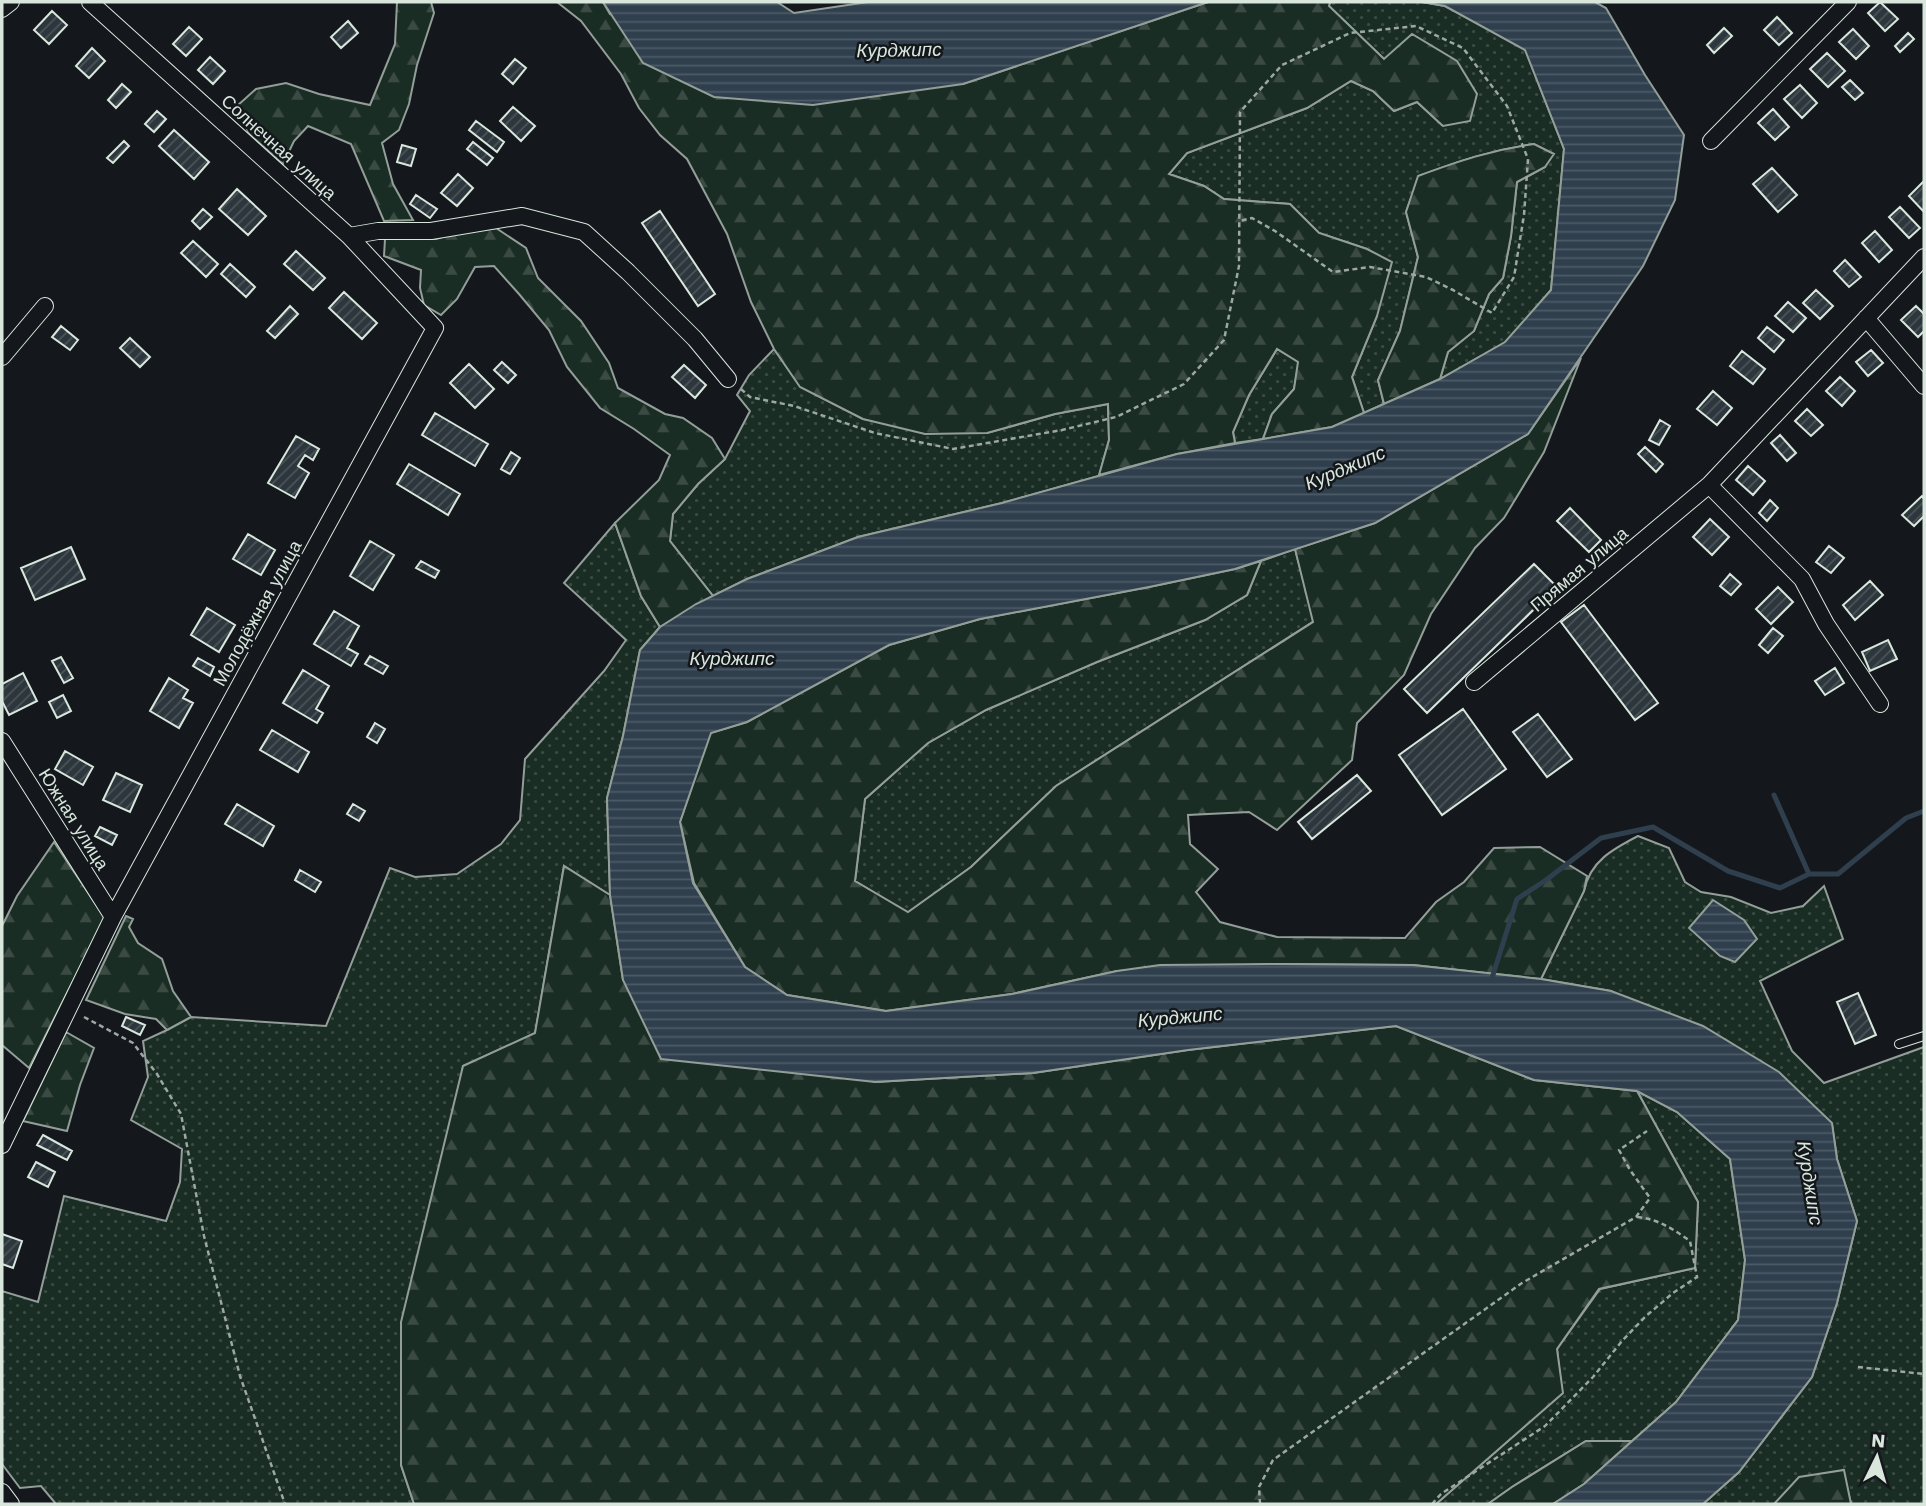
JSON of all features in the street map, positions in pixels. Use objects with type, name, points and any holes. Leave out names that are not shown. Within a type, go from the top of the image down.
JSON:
[{"type":"street","points":[[2,9],[11,2]]},
{"type":"street","name":"Солнечная улица","points":[[90,2],[349,236],[435,328]]},
{"type":"street","points":[[1711,141],[1848,2]]},
{"type":"street","points":[[349,236],[378,231],[431,231],[522,216],[584,232],[695,339],[729,379]]},
{"type":"street","name":"Прямая улица","points":[[1474,682],[1709,485],[1924,257]]},
{"type":"street","points":[[2,357],[45,306]]},
{"type":"street","points":[[1866,318],[1924,386]]},
{"type":"street","name":"Молодёжная улица","points":[[2,1144],[113,917],[435,328]]},
{"type":"street","points":[[1709,485],[1802,579],[1826,624],[1880,704]]},
{"type":"street","name":"Южная улица","points":[[2,741],[113,917]]},
{"type":"street","points":[[2,1492],[11,1504]]},
{"type":"lane","points":[[1899,1044],[1924,1037]]},
{"type":"path","points":[[729,379],[750,397],[794,406],[875,433],[953,449],[1062,430],[1116,416],[1184,384],[1224,340],[1239,267],[1240,112],[1282,65],[1350,33],[1416,26],[1464,48],[1507,106],[1528,159],[1524,215],[1514,277],[1492,313],[1426,277],[1370,267],[1333,272],[1252,218],[1240,222]]},
{"type":"path","points":[[67,1008],[133,1043],[157,1074],[181,1114],[204,1237],[240,1376],[285,1504]]},
{"type":"path","points":[[1260,1504],[1259,1487],[1273,1460],[1522,1283],[1636,1217],[1650,1199],[1619,1150],[1647,1131]]},
{"type":"path","points":[[1432,1504],[1441,1494],[1545,1426],[1593,1377],[1645,1317],[1672,1293],[1697,1277],[1690,1241],[1651,1218],[1636,1217]]},
{"type":"path","points":[[1858,1367],[1924,1374]]},
{"type":"green space","points":[[397,2],[431,2],[434,13],[417,65],[409,104],[399,130],[382,143],[393,184],[413,220],[384,221],[351,144],[308,126],[294,141],[283,164],[249,134],[237,106],[256,89],[286,83],[319,94],[370,105],[395,44]]},
{"type":"green space","points":[[557,2],[603,2],[610,14],[963,84],[1208,2],[1330,2],[1329,6],[1384,59],[1412,34],[1457,61],[1477,94],[1470,121],[1443,126],[1417,102],[1394,111],[1373,91],[1351,81],[1307,108],[1187,153],[1169,174],[1204,186],[1224,199],[1290,204],[1319,233],[1367,249],[1392,262],[1377,316],[1352,377],[1364,413],[1332,427],[1263,439],[1272,414],[1294,389],[1298,362],[1277,349],[1249,395],[1233,432],[1235,443],[1177,454],[1099,475],[1109,440],[1108,404],[1055,414],[987,433],[925,434],[863,419],[800,387],[774,349],[751,302],[727,234],[687,159],[660,135],[639,108],[621,74],[581,21]]},
{"type":"green space","points":[[1330,2],[1422,2],[1445,6],[1525,49],[1564,149],[1551,290],[1506,342],[1440,379],[1448,352],[1474,331],[1489,294],[1503,278],[1517,182],[1545,167],[1534,144],[1475,157],[1419,176],[1406,212],[1418,257],[1400,331],[1378,380],[1384,404],[1364,413],[1352,377],[1377,316],[1367,249],[1319,233],[1290,204],[1224,199],[1204,186],[1169,174],[1187,153],[1307,108],[1351,81],[1373,91],[1394,111],[1417,102],[1443,126],[1384,59],[1329,6]]},
{"type":"green space","points":[[1534,144],[1554,154],[1545,167],[1517,182],[1503,278],[1489,294],[1474,331],[1448,352],[1440,379],[1384,404],[1378,380],[1400,331],[1418,257],[1406,212],[1418,176],[1504,149]]},
{"type":"green space","points":[[496,228],[526,248],[538,278],[581,321],[609,363],[618,388],[665,414],[683,418],[712,438],[725,459],[698,484],[673,514],[670,541],[713,596],[660,627],[641,596],[615,523],[659,480],[670,455],[600,408],[567,367],[549,330],[494,266],[475,267],[457,299],[441,315],[424,305],[420,288],[421,270],[384,256],[385,239],[436,239],[469,229]]},
{"type":"green space","points":[[774,349],[801,387],[863,419],[987,433],[1055,414],[1108,404],[1109,440],[1099,476],[1002,503],[858,537],[747,579],[713,596],[670,541],[673,514],[698,484],[725,459],[750,411],[737,395],[749,375]]},
{"type":"green space","points":[[1277,349],[1299,362],[1294,389],[1272,414],[1263,439],[1235,443],[1233,432],[1249,395]]},
{"type":"green space","points":[[1581,358],[1544,452],[1504,518],[1475,548],[1431,614],[1404,675],[1357,723],[1352,760],[1277,830],[1249,812],[1188,815],[1190,844],[1218,869],[1196,892],[1220,922],[1277,937],[1405,938],[1436,902],[1464,882],[1494,848],[1540,847],[1587,876],[1584,891],[1541,979],[1413,965],[1273,964],[1117,971],[1012,994],[886,1011],[787,995],[745,967],[694,883],[680,822],[710,733],[747,722],[889,645],[980,619],[1149,587],[1261,561],[1247,595],[1205,620],[1097,662],[986,710],[928,743],[865,799],[855,881],[908,912],[971,867],[1056,786],[1313,622],[1295,549],[1375,523],[1528,434]]},
{"type":"green space","points":[[615,523],[641,596],[660,627],[640,650],[623,736],[607,798],[610,895],[564,866],[535,1034],[463,1066],[401,1465],[414,1504],[56,1504],[41,1486],[20,1488],[2,1464],[2,1291],[38,1302],[64,1196],[166,1221],[180,1182],[182,1149],[131,1120],[148,1077],[143,1041],[191,1017],[326,1026],[390,868],[415,877],[457,874],[501,844],[520,820],[525,759],[604,671],[626,640],[564,583]]},
{"type":"green space","points":[[1295,549],[1314,621],[1056,786],[971,867],[908,913],[855,881],[865,799],[928,743],[986,710],[1097,662],[1205,620],[1247,595],[1261,561]]},
{"type":"green space","points":[[1638,836],[1669,848],[1685,882],[1701,892],[1731,897],[1771,913],[1803,906],[1824,886],[1843,939],[1760,981],[1792,1051],[1824,1083],[1924,1047],[1924,1504],[1851,1504],[1843,1470],[1774,1504],[1703,1504],[1739,1472],[1812,1377],[1837,1303],[1857,1221],[1837,1159],[1832,1124],[1611,991],[1541,979],[1591,872],[1604,857]]},
{"type":"green space","points":[[54,842],[105,918],[29,1068],[2,1045],[2,926],[17,896]]},
{"type":"green space","points":[[564,866],[610,895],[623,980],[875,1082],[1033,1073],[1188,1050],[1396,1026],[1534,1080],[1637,1091],[1698,1202],[1695,1268],[1599,1289],[1557,1349],[1563,1393],[1436,1504],[414,1504],[401,1465],[401,1322],[463,1066],[535,1033]]},
{"type":"green space","points":[[126,916],[133,919],[129,927],[138,943],[162,959],[173,991],[191,1017],[167,1030],[156,1019],[125,1014],[86,1000]]},
{"type":"green space","points":[[66,1032],[94,1048],[67,1131],[23,1121]]},
{"type":"green space","points":[[1637,1091],[1677,1112],[1730,1159],[1745,1260],[1738,1320],[1676,1402],[1632,1441],[1586,1441],[1488,1504],[1436,1504],[1562,1393],[1557,1349],[1600,1289],[1695,1268],[1698,1202]]},
{"type":"green space","points":[[1586,1441],[1632,1441],[1584,1484],[1553,1504],[1488,1504],[1512,1487]]},
{"type":"green space","points":[[1844,1470],[1851,1504],[1774,1504],[1799,1477]]},
{"type":"water","name":"Курджипс","points":[[603,2],[777,2],[794,13],[868,2],[1208,2],[963,84],[813,105],[714,97],[643,63]]},
{"type":"water","name":"Курджипс","points":[[1422,2],[1595,2],[1606,8],[1684,135],[1675,200],[1643,266],[1528,434],[1375,523],[1235,569],[980,619],[889,645],[747,722],[711,733],[680,822],[693,883],[745,967],[787,995],[886,1011],[1012,994],[1117,971],[1160,965],[1413,965],[1541,979],[1611,991],[1703,1026],[1779,1072],[1832,1123],[1837,1159],[1857,1221],[1837,1303],[1812,1377],[1739,1472],[1703,1504],[1553,1504],[1584,1484],[1676,1402],[1738,1320],[1745,1260],[1730,1159],[1677,1112],[1637,1091],[1534,1080],[1396,1026],[1188,1050],[1033,1073],[875,1082],[661,1059],[623,980],[610,895],[607,798],[623,736],[640,650],[660,627],[696,604],[747,579],[858,537],[1002,503],[1177,454],[1332,427],[1440,379],[1505,342],[1551,290],[1564,149],[1525,50],[1445,6]]},
{"type":"water","points":[[1713,900],[1744,920],[1757,939],[1735,962],[1720,956],[1689,928]]},
{"type":"building","points":[[1880,2],[1898,19],[1885,31],[1868,13]]},
{"type":"building","points":[[52,11],[67,25],[49,44],[34,30]]},
{"type":"building","points":[[1777,17],[1792,33],[1779,45],[1764,30]]},
{"type":"building","points":[[348,21],[358,33],[341,48],[331,37]]},
{"type":"building","points":[[189,27],[202,39],[186,56],[173,44]]},
{"type":"building","points":[[1724,28],[1732,36],[1714,53],[1707,45]]},
{"type":"building","points":[[1853,29],[1869,46],[1856,59],[1839,42]]},
{"type":"building","points":[[1908,33],[1914,39],[1900,52],[1895,46]]},
{"type":"building","points":[[92,48],[105,61],[89,78],[76,66]]},
{"type":"building","points":[[1827,53],[1845,71],[1828,87],[1810,69]]},
{"type":"building","points":[[210,57],[225,71],[213,84],[198,70]]},
{"type":"building","points":[[515,59],[526,68],[513,84],[502,74]]},
{"type":"building","points":[[1850,80],[1863,93],[1855,100],[1842,87]]},
{"type":"building","points":[[122,84],[131,92],[116,108],[108,100]]},
{"type":"building","points":[[1800,85],[1817,103],[1802,118],[1784,99]]},
{"type":"building","points":[[513,107],[535,126],[521,141],[500,121]]},
{"type":"building","points":[[1773,109],[1789,127],[1775,140],[1758,123]]},
{"type":"building","points":[[157,111],[166,119],[154,132],[145,124]]},
{"type":"building","points":[[476,121],[504,142],[497,152],[469,130]]},
{"type":"building","points":[[174,130],[209,162],[194,179],[159,146]]},
{"type":"building","points":[[124,141],[129,146],[113,163],[107,158]]},
{"type":"building","points":[[473,142],[493,158],[487,165],[467,149]]},
{"type":"building","points":[[402,145],[416,149],[411,166],[397,162]]},
{"type":"building","points":[[1772,168],[1797,195],[1778,212],[1753,184]]},
{"type":"building","points":[[458,174],[473,188],[457,206],[441,193]]},
{"type":"building","points":[[1924,183],[1924,212],[1909,196]]},
{"type":"building","points":[[237,189],[266,216],[248,235],[219,209]]},
{"type":"building","points":[[416,195],[437,209],[430,218],[410,204]]},
{"type":"building","points":[[1900,207],[1920,228],[1909,238],[1889,217]]},
{"type":"building","points":[[203,209],[212,217],[200,229],[192,221]]},
{"type":"building","points":[[660,211],[715,294],[698,306],[642,223]]},
{"type":"building","points":[[1875,231],[1892,250],[1879,262],[1862,243]]},
{"type":"building","points":[[193,241],[218,264],[206,277],[181,253]]},
{"type":"building","points":[[296,251],[325,278],[313,290],[284,264]]},
{"type":"building","points":[[1845,260],[1861,277],[1849,287],[1834,271]]},
{"type":"building","points":[[230,264],[255,287],[246,297],[221,274]]},
{"type":"building","points":[[1816,290],[1833,306],[1820,319],[1803,303]]},
{"type":"building","points":[[344,292],[377,323],[362,339],[329,308]]},
{"type":"building","points":[[1788,302],[1806,318],[1793,332],[1775,316]]},
{"type":"building","points":[[290,306],[298,314],[275,338],[267,331]]},
{"type":"building","points":[[1916,306],[1924,314],[1924,331],[1918,337],[1901,320]]},
{"type":"building","points":[[61,326],[78,340],[70,350],[52,337]]},
{"type":"building","points":[[1767,327],[1784,340],[1774,352],[1758,338]]},
{"type":"building","points":[[130,338],[150,357],[140,367],[120,348]]},
{"type":"building","points":[[1871,350],[1883,363],[1868,376],[1856,362]]},
{"type":"building","points":[[1742,351],[1765,369],[1753,384],[1730,366]]},
{"type":"building","points":[[502,362],[516,375],[508,383],[494,370]]},
{"type":"building","points":[[469,364],[494,389],[475,408],[450,383]]},
{"type":"building","points":[[684,365],[706,385],[695,398],[672,377]]},
{"type":"building","points":[[1840,377],[1855,391],[1842,406],[1826,391]]},
{"type":"building","points":[[1713,391],[1732,408],[1717,425],[1697,409]]},
{"type":"building","points":[[1807,409],[1823,425],[1811,436],[1795,421]]},
{"type":"building","points":[[435,413],[488,444],[475,466],[422,435]]},
{"type":"building","points":[[1660,420],[1670,426],[1659,445],[1649,440]]},
{"type":"building","points":[[1780,435],[1796,453],[1787,461],[1771,443]]},
{"type":"building","points":[[296,436],[319,449],[313,460],[305,455],[298,466],[309,473],[295,498],[268,483]]},
{"type":"building","points":[[1645,447],[1663,464],[1656,472],[1638,454]]},
{"type":"building","points":[[511,452],[520,458],[510,474],[501,469]]},
{"type":"building","points":[[409,464],[460,494],[448,515],[397,484]]},
{"type":"building","points":[[1748,466],[1765,481],[1753,495],[1736,480]]},
{"type":"building","points":[[1922,496],[1924,516],[1914,526],[1902,515]]},
{"type":"building","points":[[1770,500],[1778,508],[1767,521],[1759,513]]},
{"type":"building","points":[[1570,508],[1601,540],[1589,552],[1557,521]]},
{"type":"building","points":[[1710,519],[1729,537],[1712,555],[1693,537]]},
{"type":"building","points":[[248,534],[275,550],[261,575],[233,559]]},
{"type":"building","points":[[370,541],[394,555],[373,590],[350,576]]},
{"type":"building","points":[[1829,546],[1844,558],[1831,573],[1816,562]]},
{"type":"building","points":[[71,547],[85,579],[35,600],[21,568]]},
{"type":"building","points":[[421,561],[439,571],[435,578],[416,568]]},
{"type":"building","points":[[1534,564],[1557,587],[1427,713],[1404,689]]},
{"type":"building","points":[[1730,574],[1741,584],[1731,595],[1720,586]]},
{"type":"building","points":[[1870,581],[1883,595],[1855,620],[1843,605]]},
{"type":"building","points":[[1778,587],[1793,602],[1771,624],[1756,609]]},
{"type":"building","points":[[1584,605],[1658,703],[1635,720],[1561,622]]},
{"type":"building","points":[[207,608],[235,625],[219,652],[191,635]]},
{"type":"building","points":[[334,611],[359,626],[347,648],[358,654],[351,666],[314,644]]},
{"type":"building","points":[[1773,628],[1783,636],[1768,653],[1759,645]]},
{"type":"building","points":[[1888,640],[1897,659],[1870,671],[1862,652]]},
{"type":"building","points":[[370,656],[388,666],[383,674],[365,664]]},
{"type":"building","points":[[61,657],[73,678],[64,683],[52,661]]},
{"type":"building","points":[[198,658],[214,667],[210,676],[193,666]]},
{"type":"building","points":[[1835,668],[1844,683],[1825,695],[1815,681]]},
{"type":"building","points":[[303,670],[329,686],[316,709],[323,713],[317,723],[283,703]]},
{"type":"building","points":[[23,673],[37,701],[9,715],[2,701],[2,684]]},
{"type":"building","points":[[169,678],[188,690],[183,698],[193,703],[179,728],[150,711]]},
{"type":"building","points":[[63,695],[71,711],[57,718],[49,702]]},
{"type":"building","points":[[1463,709],[1506,769],[1442,815],[1399,755]]},
{"type":"building","points":[[1538,714],[1572,759],[1547,777],[1513,732]]},
{"type":"building","points":[[375,723],[385,729],[377,743],[367,737]]},
{"type":"building","points":[[272,730],[309,752],[298,772],[260,750]]},
{"type":"building","points":[[65,751],[93,767],[83,785],[55,769]]},
{"type":"building","points":[[116,773],[142,785],[130,812],[103,800]]},
{"type":"building","points":[[1357,775],[1371,791],[1312,839],[1298,822]]},
{"type":"building","points":[[237,804],[274,826],[263,846],[225,824]]},
{"type":"building","points":[[353,804],[365,811],[359,821],[347,814]]},
{"type":"building","points":[[100,827],[117,835],[112,845],[95,836]]},
{"type":"building","points":[[300,870],[321,882],[315,892],[295,880]]},
{"type":"building","points":[[1858,993],[1876,1035],[1855,1044],[1837,1002]]},
{"type":"building","points":[[126,1017],[145,1025],[140,1035],[122,1026]]},
{"type":"building","points":[[43,1135],[72,1151],[67,1160],[37,1145]]},
{"type":"building","points":[[36,1162],[55,1172],[48,1187],[28,1177]]},
{"type":"building","points":[[2,1234],[22,1241],[13,1268],[2,1264]]},
{"type":"waterway","points":[[1774,795],[1809,874],[1838,874],[1906,818],[1924,811]]},
{"type":"waterway","points":[[1492,978],[1517,899],[1601,838],[1653,827],[1728,871],[1780,888],[1809,874]]}]
